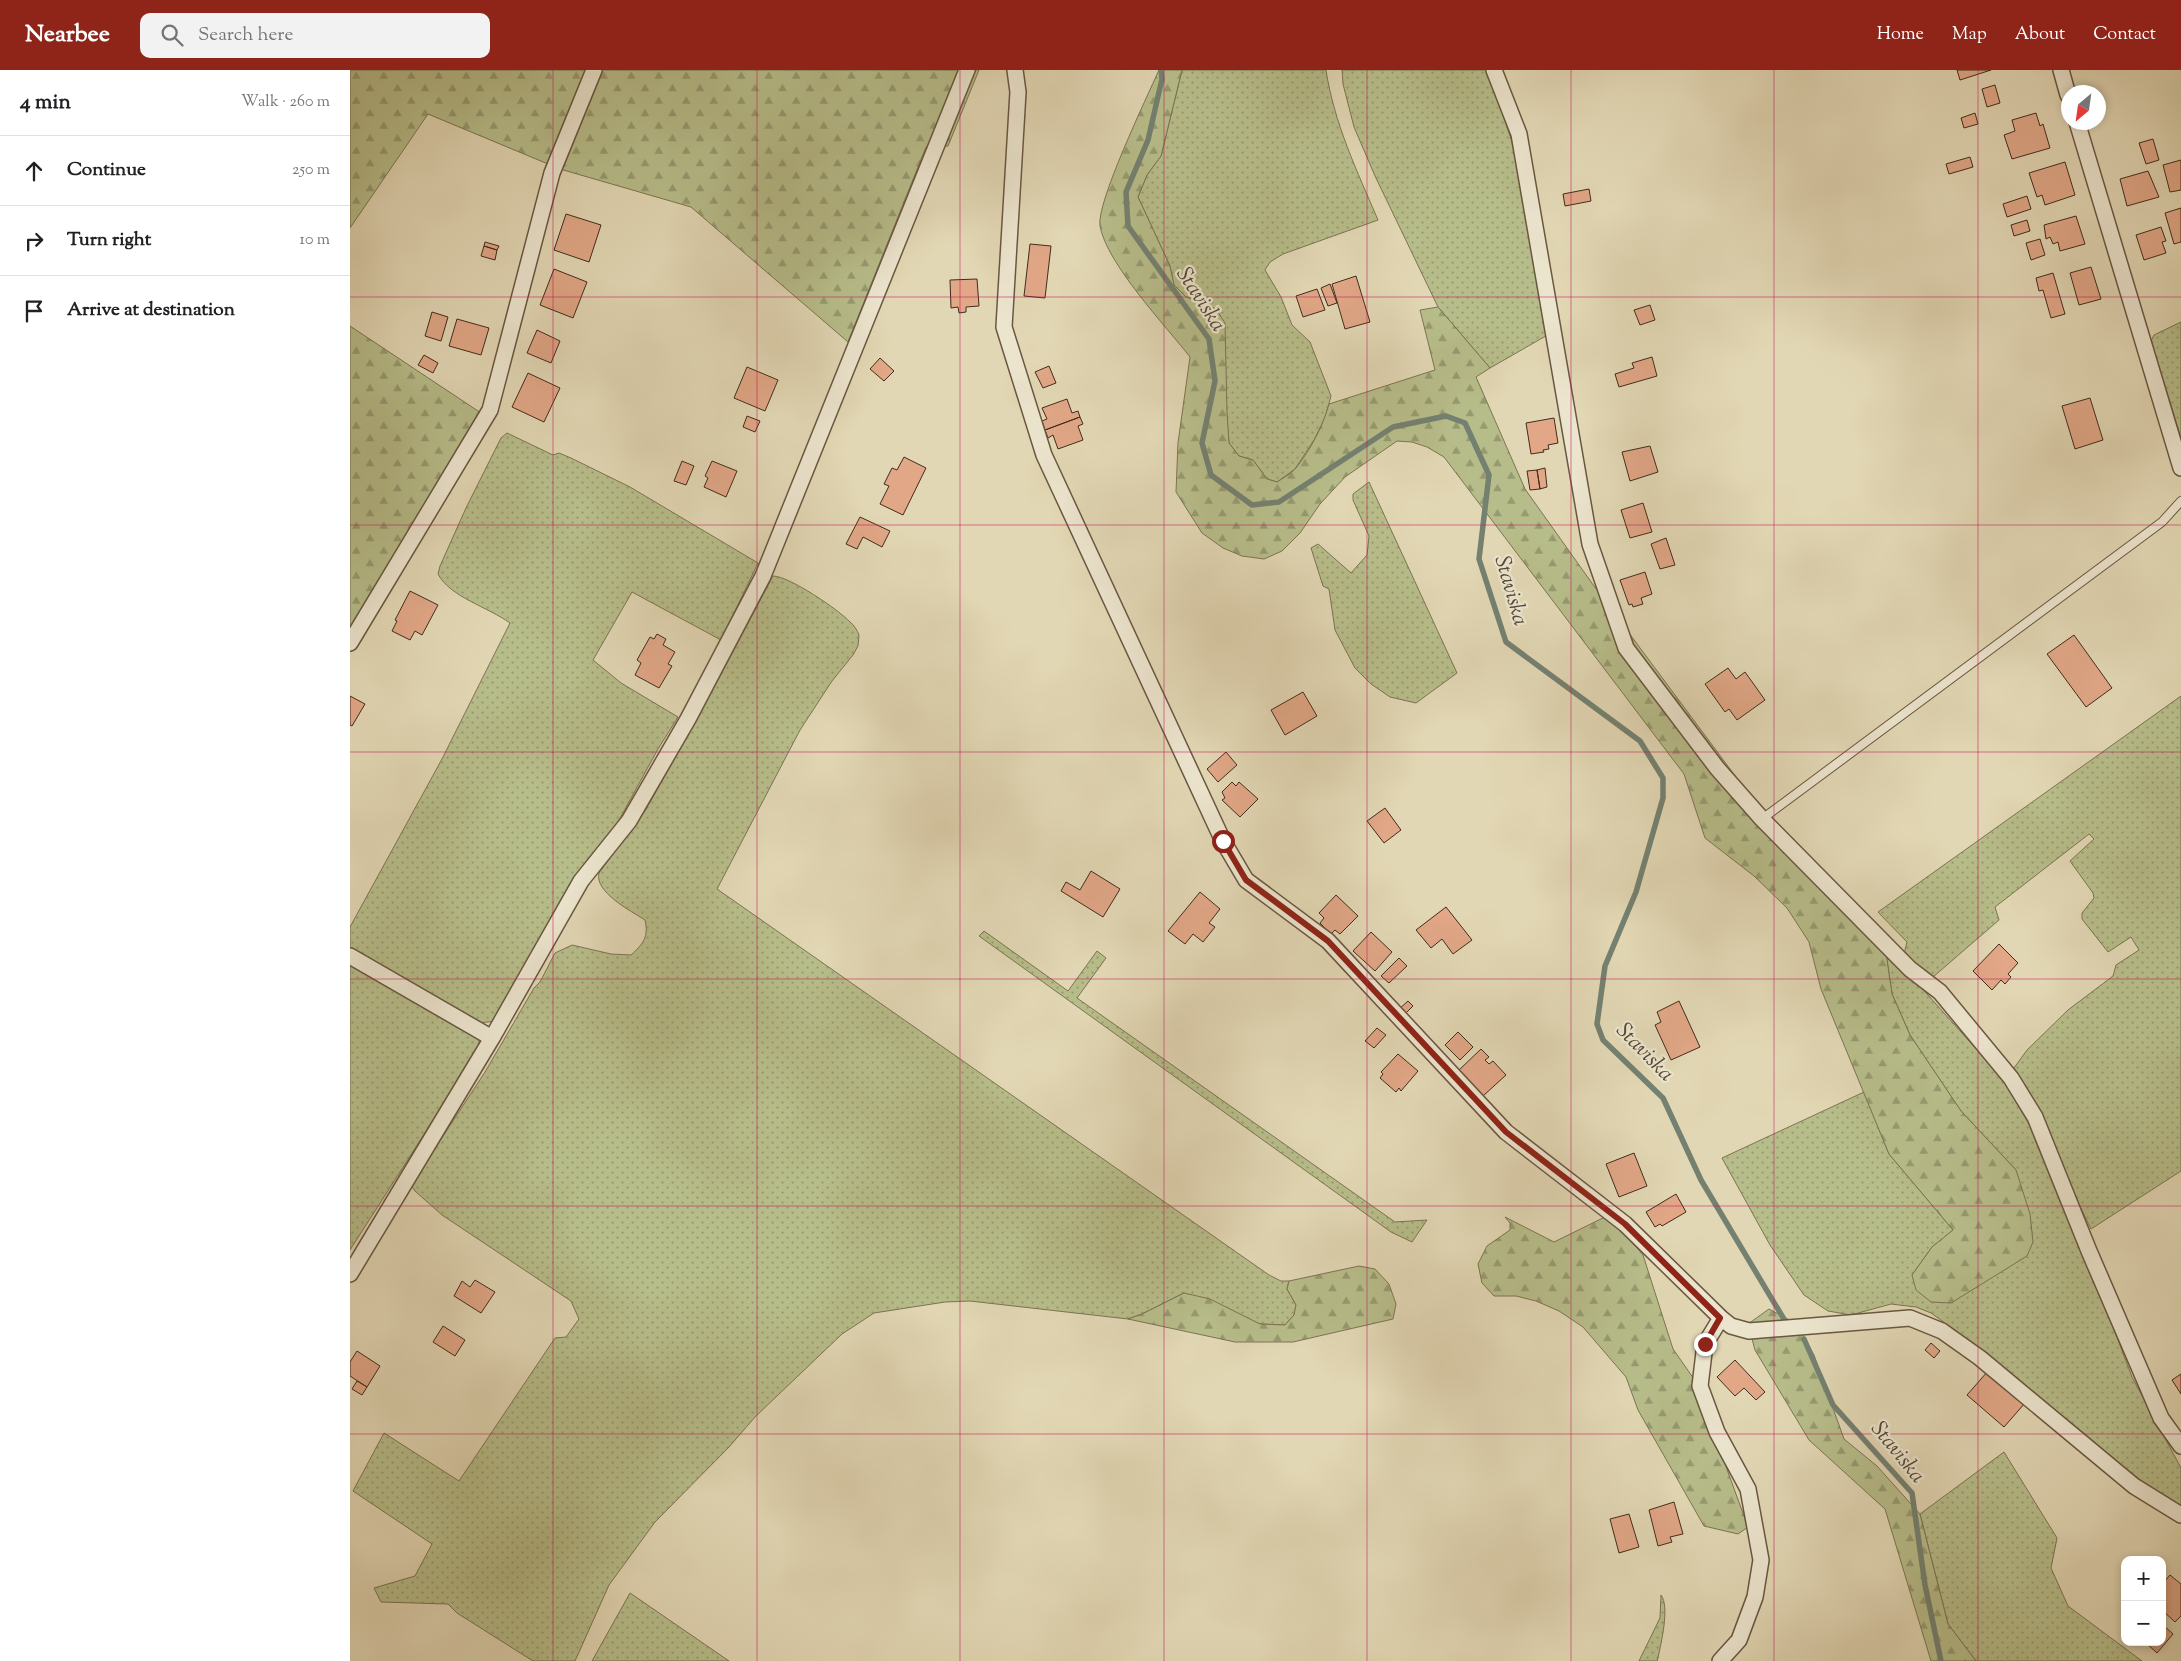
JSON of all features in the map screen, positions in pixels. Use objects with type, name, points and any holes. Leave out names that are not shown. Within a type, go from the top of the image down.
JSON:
[{"type":"street","points":[[350,643],[490,410],[552,173],[594,70]]},
{"type":"street","points":[[350,1274],[492,1038],[581,881],[629,820],[688,719],[763,576],[967,70]]},
{"type":"street","points":[[1015,70],[1018,92],[1004,327],[1044,455],[1223,841],[1246,880],[1328,941],[1506,1132],[1625,1224],[1720,1318],[1731,1326],[1749,1331],[1910,1318],[1942,1331],[1980,1358],[2134,1486],[2181,1515]]},
{"type":"street","points":[[1494,70],[1519,134],[1590,544],[1626,648],[1718,768],[1762,819],[1910,969],[1940,992],[2011,1078],[2035,1117],[2088,1251],[2161,1418],[2181,1446]]},
{"type":"street","points":[[2061,70],[2065,85]]},
{"type":"street","points":[[2079,130],[2181,468]]},
{"type":"street","points":[[350,956],[492,1038]]},
{"type":"street","points":[[1720,1318],[1705,1344],[1700,1386],[1717,1432],[1748,1489],[1761,1560],[1755,1597],[1739,1640],[1720,1661]]},
{"type":"lane","points":[[1762,819],[2162,522],[2181,501]]},
{"type":"green space","points":[[350,70],[979,70],[948,146],[926,147],[848,342],[691,207],[560,169],[428,114],[350,228]]},
{"type":"green space","points":[[1159,70],[1182,70],[1161,156],[1147,175],[1138,197],[1170,266],[1174,285],[1186,297],[1216,309],[1225,323],[1229,443],[1239,456],[1253,460],[1267,479],[1277,482],[1287,476],[1296,468],[1311,445],[1320,429],[1329,404],[1435,370],[1420,310],[1438,307],[1490,368],[1476,377],[1525,489],[1594,586],[1762,812],[1886,953],[1892,994],[1910,1035],[1961,1111],[2016,1170],[2030,1214],[2033,1242],[2027,1256],[1951,1303],[1931,1302],[1916,1290],[1912,1275],[1932,1247],[1953,1230],[1889,1154],[1821,989],[1809,942],[1787,908],[1754,876],[1705,838],[1684,774],[1444,457],[1427,447],[1412,442],[1397,441],[1345,477],[1320,504],[1300,533],[1282,551],[1264,559],[1242,556],[1223,548],[1202,533],[1176,492],[1178,443],[1190,357],[1125,276],[1105,241],[1100,226],[1101,214],[1114,174]]},
{"type":"green space","points":[[1182,70],[1326,70],[1340,128],[1378,220],[1283,254],[1270,262],[1265,270],[1281,297],[1292,325],[1310,342],[1331,396],[1325,418],[1314,440],[1295,469],[1277,482],[1267,479],[1253,460],[1239,456],[1229,443],[1216,309],[1186,297],[1174,285],[1170,266],[1138,197],[1147,175],[1161,156]]},
{"type":"green space","points":[[1342,70],[1488,70],[1516,154],[1551,333],[1490,368],[1438,307],[1375,176],[1354,127],[1343,84]]},
{"type":"green space","points":[[2181,322],[2181,438],[2151,341],[2154,335]]},
{"type":"green space","points":[[350,326],[481,413],[350,645]]},
{"type":"green space","points":[[507,433],[553,455],[559,453],[571,458],[630,487],[758,563],[721,640],[632,592],[593,660],[621,683],[678,717],[658,749],[613,831],[496,1021],[479,1023],[350,951],[350,927],[442,759],[510,623],[451,589],[438,574],[466,508],[501,438]]},
{"type":"green space","points":[[1369,482],[1457,673],[1416,703],[1390,697],[1371,684],[1355,668],[1335,630],[1329,589],[1323,586],[1311,548],[1318,544],[1351,573],[1367,555],[1369,536],[1353,500],[1353,494]]},
{"type":"green space","points":[[773,576],[780,577],[801,587],[844,617],[853,625],[859,635],[858,646],[832,681],[800,730],[717,889],[1269,1275],[1281,1281],[1289,1281],[1287,1289],[1296,1305],[1294,1315],[1285,1325],[1260,1324],[1184,1293],[1128,1319],[970,1301],[945,1302],[874,1313],[842,1334],[755,1417],[729,1447],[655,1522],[609,1585],[575,1661],[533,1661],[457,1613],[448,1604],[381,1602],[374,1588],[415,1576],[432,1544],[353,1491],[384,1433],[459,1481],[555,1338],[566,1337],[579,1319],[571,1301],[442,1215],[415,1191],[411,1185],[485,1072],[534,988],[540,982],[555,953],[572,945],[611,954],[631,955],[642,944],[646,931],[645,920],[608,894],[599,880],[599,873],[645,811],[701,712]]},
{"type":"green space","points":[[2181,696],[2181,1171],[2091,1229],[2069,1184],[2041,1116],[2014,1068],[2027,1050],[2068,1010],[2113,976],[2116,965],[2139,950],[2131,937],[2108,952],[2082,919],[2082,913],[2094,898],[2093,893],[2070,861],[2094,839],[2089,834],[1995,907],[1999,920],[1933,977],[1904,954],[1907,942],[1878,912]]},
{"type":"green space","points":[[984,931],[1068,991],[1097,951],[1106,958],[1077,998],[1395,1222],[1427,1220],[1412,1242],[1391,1232],[979,936]]},
{"type":"green space","points":[[1886,953],[1919,985],[2003,1079],[2033,1131],[2097,1284],[2132,1377],[2181,1468],[2181,1511],[2137,1483],[1987,1353],[1931,1313],[1916,1307],[1891,1304],[1851,1315],[1828,1311],[1804,1295],[1770,1245],[1722,1158],[1864,1092],[1889,1154],[1953,1230],[1932,1247],[1912,1275],[2016,1170],[1961,1111],[1910,1035],[1892,994]]},
{"type":"green space","points":[[350,963],[479,1036],[479,1043],[476,1053],[350,1250]]},
{"type":"green space","points":[[1609,1215],[1643,1255],[1673,1349],[1694,1379],[1748,1527],[1738,1534],[1704,1526],[1638,1410],[1626,1377],[1583,1327],[1559,1311],[1536,1301],[1516,1296],[1494,1296],[1482,1283],[1478,1264],[1487,1246],[1510,1230],[1510,1223],[1505,1217],[1554,1242]]},
{"type":"green space","points":[[1359,1266],[1375,1269],[1389,1284],[1396,1304],[1393,1319],[1293,1342],[1235,1342],[1128,1319],[1184,1293],[1210,1299],[1260,1324],[1285,1325],[1294,1315],[1296,1305],[1287,1289],[1289,1281]]},
{"type":"green space","points":[[1769,1309],[1797,1324],[1814,1355],[1844,1439],[1877,1466],[1920,1514],[1948,1624],[1976,1661],[1931,1661],[1885,1509],[1809,1440],[1755,1350],[1748,1324]]},
{"type":"green space","points":[[2004,1452],[2057,1538],[2051,1568],[2068,1606],[2142,1661],[1976,1661],[1948,1624],[1920,1514]]},
{"type":"green space","points":[[630,1593],[729,1661],[592,1661]]},
{"type":"green space","points":[[1661,1595],[1664,1601],[1665,1616],[1657,1661],[1639,1661],[1660,1618]]},
{"type":"building","points":[[1957,70],[1991,70],[1960,80]]},
{"type":"building","points":[[1995,85],[2000,103],[1987,107],[1982,89]]},
{"type":"building","points":[[1975,113],[1978,124],[1964,128],[1961,118]]},
{"type":"building","points":[[2036,113],[2040,126],[2043,124],[2050,148],[2012,159],[2004,135],[2015,131],[2012,120]]},
{"type":"building","points":[[2153,139],[2159,160],[2146,164],[2139,143]]},
{"type":"building","points":[[1970,157],[1973,167],[1949,174],[1946,164]]},
{"type":"building","points":[[2181,160],[2181,190],[2170,192],[2163,165]]},
{"type":"building","points":[[2065,162],[2075,195],[2045,205],[2042,195],[2037,197],[2029,173]]},
{"type":"building","points":[[2148,171],[2159,197],[2127,206],[2120,179]]},
{"type":"building","points":[[1589,189],[1591,201],[1565,206],[1563,194]]},
{"type":"building","points":[[2027,196],[2031,209],[2007,217],[2003,204]]},
{"type":"building","points":[[2181,208],[2181,242],[2174,244],[2165,213]]},
{"type":"building","points":[[566,214],[601,225],[589,262],[554,250]]},
{"type":"building","points":[[2076,216],[2085,244],[2060,251],[2058,242],[2053,244],[2050,237],[2046,239],[2044,225]]},
{"type":"building","points":[[2027,220],[2030,231],[2014,236],[2011,225]]},
{"type":"building","points":[[2161,227],[2166,241],[2162,242],[2166,253],[2144,260],[2136,235]]},
{"type":"building","points":[[2040,239],[2045,255],[2031,260],[2026,243]]},
{"type":"building","points":[[485,242],[499,246],[497,250],[484,246]]},
{"type":"building","points":[[1030,244],[1051,246],[1045,298],[1024,296]]},
{"type":"building","points":[[484,246],[497,250],[495,260],[481,256]]},
{"type":"building","points":[[2091,267],[2101,299],[2079,305],[2070,273]]},
{"type":"building","points":[[554,269],[587,282],[573,318],[540,305]]},
{"type":"building","points":[[2053,273],[2065,314],[2051,318],[2043,290],[2039,291],[2036,278]]},
{"type":"building","points":[[1356,276],[1370,322],[1345,329],[1332,284]]},
{"type":"building","points":[[977,279],[979,306],[966,307],[966,312],[959,313],[958,307],[951,308],[950,280]]},
{"type":"building","points":[[1330,284],[1337,303],[1328,306],[1321,288]]},
{"type":"building","points":[[1317,289],[1325,310],[1303,317],[1296,296]]},
{"type":"building","points":[[1650,305],[1655,320],[1640,325],[1634,310]]},
{"type":"building","points":[[432,312],[448,317],[441,341],[425,336]]},
{"type":"building","points":[[457,319],[489,328],[481,355],[449,346]]},
{"type":"building","points":[[537,330],[560,341],[551,363],[527,353]]},
{"type":"building","points":[[424,355],[438,363],[433,373],[418,365]]},
{"type":"building","points":[[1652,357],[1657,376],[1619,387],[1615,374],[1634,368],[1632,363]]},
{"type":"building","points":[[880,358],[894,371],[884,381],[870,369]]},
{"type":"building","points":[[1049,366],[1056,383],[1043,388],[1035,372]]},
{"type":"building","points":[[747,367],[778,380],[765,411],[734,398]]},
{"type":"building","points":[[528,373],[560,388],[544,422],[512,407]]},
{"type":"building","points":[[2090,398],[2103,440],[2075,449],[2062,406]]},
{"type":"building","points":[[1067,399],[1072,413],[1078,411],[1080,417],[1045,430],[1042,421],[1047,419],[1042,408]]},
{"type":"building","points":[[747,416],[760,421],[755,432],[743,427]]},
{"type":"building","points":[[1080,417],[1083,424],[1078,426],[1083,440],[1058,449],[1053,435],[1048,438],[1045,430]]},
{"type":"building","points":[[1554,418],[1558,443],[1548,445],[1549,449],[1543,450],[1544,452],[1531,454],[1526,423]]},
{"type":"building","points":[[1650,446],[1658,472],[1630,481],[1622,452]]},
{"type":"building","points":[[904,457],[926,468],[903,515],[880,504],[889,486],[884,484],[892,468],[897,470]]},
{"type":"building","points":[[682,461],[694,466],[686,485],[674,481]]},
{"type":"building","points":[[712,461],[737,471],[726,497],[704,487],[708,478],[705,476]]},
{"type":"building","points":[[1545,468],[1547,487],[1540,489],[1537,470]]},
{"type":"building","points":[[1537,470],[1540,489],[1530,490],[1527,471]]},
{"type":"building","points":[[1643,503],[1652,532],[1630,538],[1621,510]]},
{"type":"building","points":[[860,517],[890,531],[882,547],[863,537],[857,549],[846,544]]},
{"type":"building","points":[[1666,538],[1675,565],[1660,569],[1651,544]]},
{"type":"building","points":[[1645,572],[1652,594],[1641,598],[1643,604],[1633,607],[1632,604],[1629,605],[1620,580]]},
{"type":"building","points":[[410,591],[438,605],[422,635],[415,631],[410,640],[392,631],[397,621],[395,620]]},
{"type":"building","points":[[657,634],[666,639],[663,645],[675,652],[668,664],[672,666],[659,688],[635,675],[641,663],[637,660],[650,637],[654,639]]},
{"type":"building","points":[[2074,635],[2112,688],[2086,707],[2047,654]]},
{"type":"building","points":[[1728,668],[1736,679],[1745,672],[1765,700],[1737,720],[1729,709],[1725,712],[1705,684]]},
{"type":"building","points":[[1303,692],[1317,716],[1285,735],[1271,710]]},
{"type":"building","points":[[350,696],[365,704],[352,726],[350,725]]},
{"type":"building","points":[[1226,752],[1237,765],[1218,782],[1207,769]]},
{"type":"building","points":[[1232,782],[1236,786],[1239,782],[1258,799],[1240,817],[1222,800],[1225,798],[1222,792]]},
{"type":"building","points":[[1385,808],[1401,830],[1384,843],[1367,821]]},
{"type":"building","points":[[1091,871],[1120,889],[1103,917],[1061,891],[1066,882],[1080,890]]},
{"type":"building","points":[[1200,892],[1220,909],[1209,923],[1215,927],[1203,942],[1193,934],[1185,944],[1168,931]]},
{"type":"building","points":[[1336,895],[1358,916],[1340,934],[1335,930],[1331,934],[1320,923],[1324,918],[1319,913]]},
{"type":"building","points":[[1446,907],[1472,940],[1453,954],[1442,939],[1431,948],[1416,930]]},
{"type":"building","points":[[1371,932],[1392,952],[1375,971],[1353,951]]},
{"type":"building","points":[[1999,944],[2018,963],[2008,974],[2011,977],[2005,984],[2001,980],[1992,990],[1973,971]]},
{"type":"building","points":[[1399,958],[1407,966],[1389,983],[1381,976]]},
{"type":"building","points":[[1408,1001],[1413,1006],[1403,1016],[1398,1010]]},
{"type":"building","points":[[1679,1001],[1700,1047],[1671,1060],[1655,1025],[1661,1022],[1657,1012]]},
{"type":"building","points":[[1377,1028],[1386,1035],[1374,1048],[1365,1041]]},
{"type":"building","points":[[1458,1032],[1473,1047],[1460,1060],[1445,1045]]},
{"type":"building","points":[[1481,1049],[1489,1057],[1485,1060],[1489,1064],[1493,1061],[1506,1075],[1483,1096],[1459,1070]]},
{"type":"building","points":[[1398,1054],[1418,1071],[1401,1091],[1399,1088],[1396,1092],[1380,1078],[1383,1074],[1381,1072]]},
{"type":"building","points":[[1634,1153],[1647,1186],[1619,1197],[1606,1164]]},
{"type":"building","points":[[1676,1194],[1686,1212],[1662,1226],[1660,1224],[1655,1227],[1646,1212]]},
{"type":"building","points":[[475,1280],[495,1292],[481,1313],[454,1296],[462,1281],[470,1287]]},
{"type":"building","points":[[443,1326],[465,1340],[455,1356],[433,1342]]},
{"type":"building","points":[[1931,1343],[1940,1351],[1934,1358],[1925,1350]]},
{"type":"building","points":[[357,1351],[380,1366],[367,1387],[350,1376],[350,1362]]},
{"type":"building","points":[[1735,1360],[1765,1392],[1756,1400],[1744,1388],[1735,1396],[1717,1377]]},
{"type":"building","points":[[1988,1371],[2025,1403],[2004,1427],[1967,1395]]},
{"type":"building","points":[[2181,1374],[2181,1394],[2172,1380]]},
{"type":"building","points":[[357,1381],[367,1387],[362,1395],[352,1389]]},
{"type":"building","points":[[1674,1502],[1683,1534],[1670,1537],[1672,1542],[1658,1546],[1649,1510]]},
{"type":"building","points":[[1629,1514],[1639,1547],[1619,1553],[1610,1519]]},
{"type":"building","points":[[2170,1575],[2181,1584],[2181,1616],[2175,1622],[2166,1614],[2166,1580]]},
{"type":"building","points":[[2166,1628],[2173,1634],[2166,1642]]},
{"type":"building","points":[[2149,1646],[2163,1646],[2157,1653]]},
{"type":"waterway","name":"Staviska","points":[[1161,70],[1162,79],[1148,140],[1126,192],[1128,226],[1209,339],[1215,381],[1202,443],[1211,475],[1252,505],[1279,502],[1393,427],[1446,416],[1465,423],[1489,475],[1479,559],[1506,642],[1640,741],[1663,778],[1663,798],[1636,892],[1605,966],[1597,1024],[1603,1040],[1663,1098],[1701,1180],[1788,1326]]},
{"type":"waterway","name":"Staviska","points":[[1804,1339],[1833,1405],[1912,1493],[1925,1585],[1941,1661]]},
{"type":"route","points":[[1223,841],[1246,880],[1328,941],[1506,1132],[1625,1224],[1720,1318],[1705,1344]]}]
